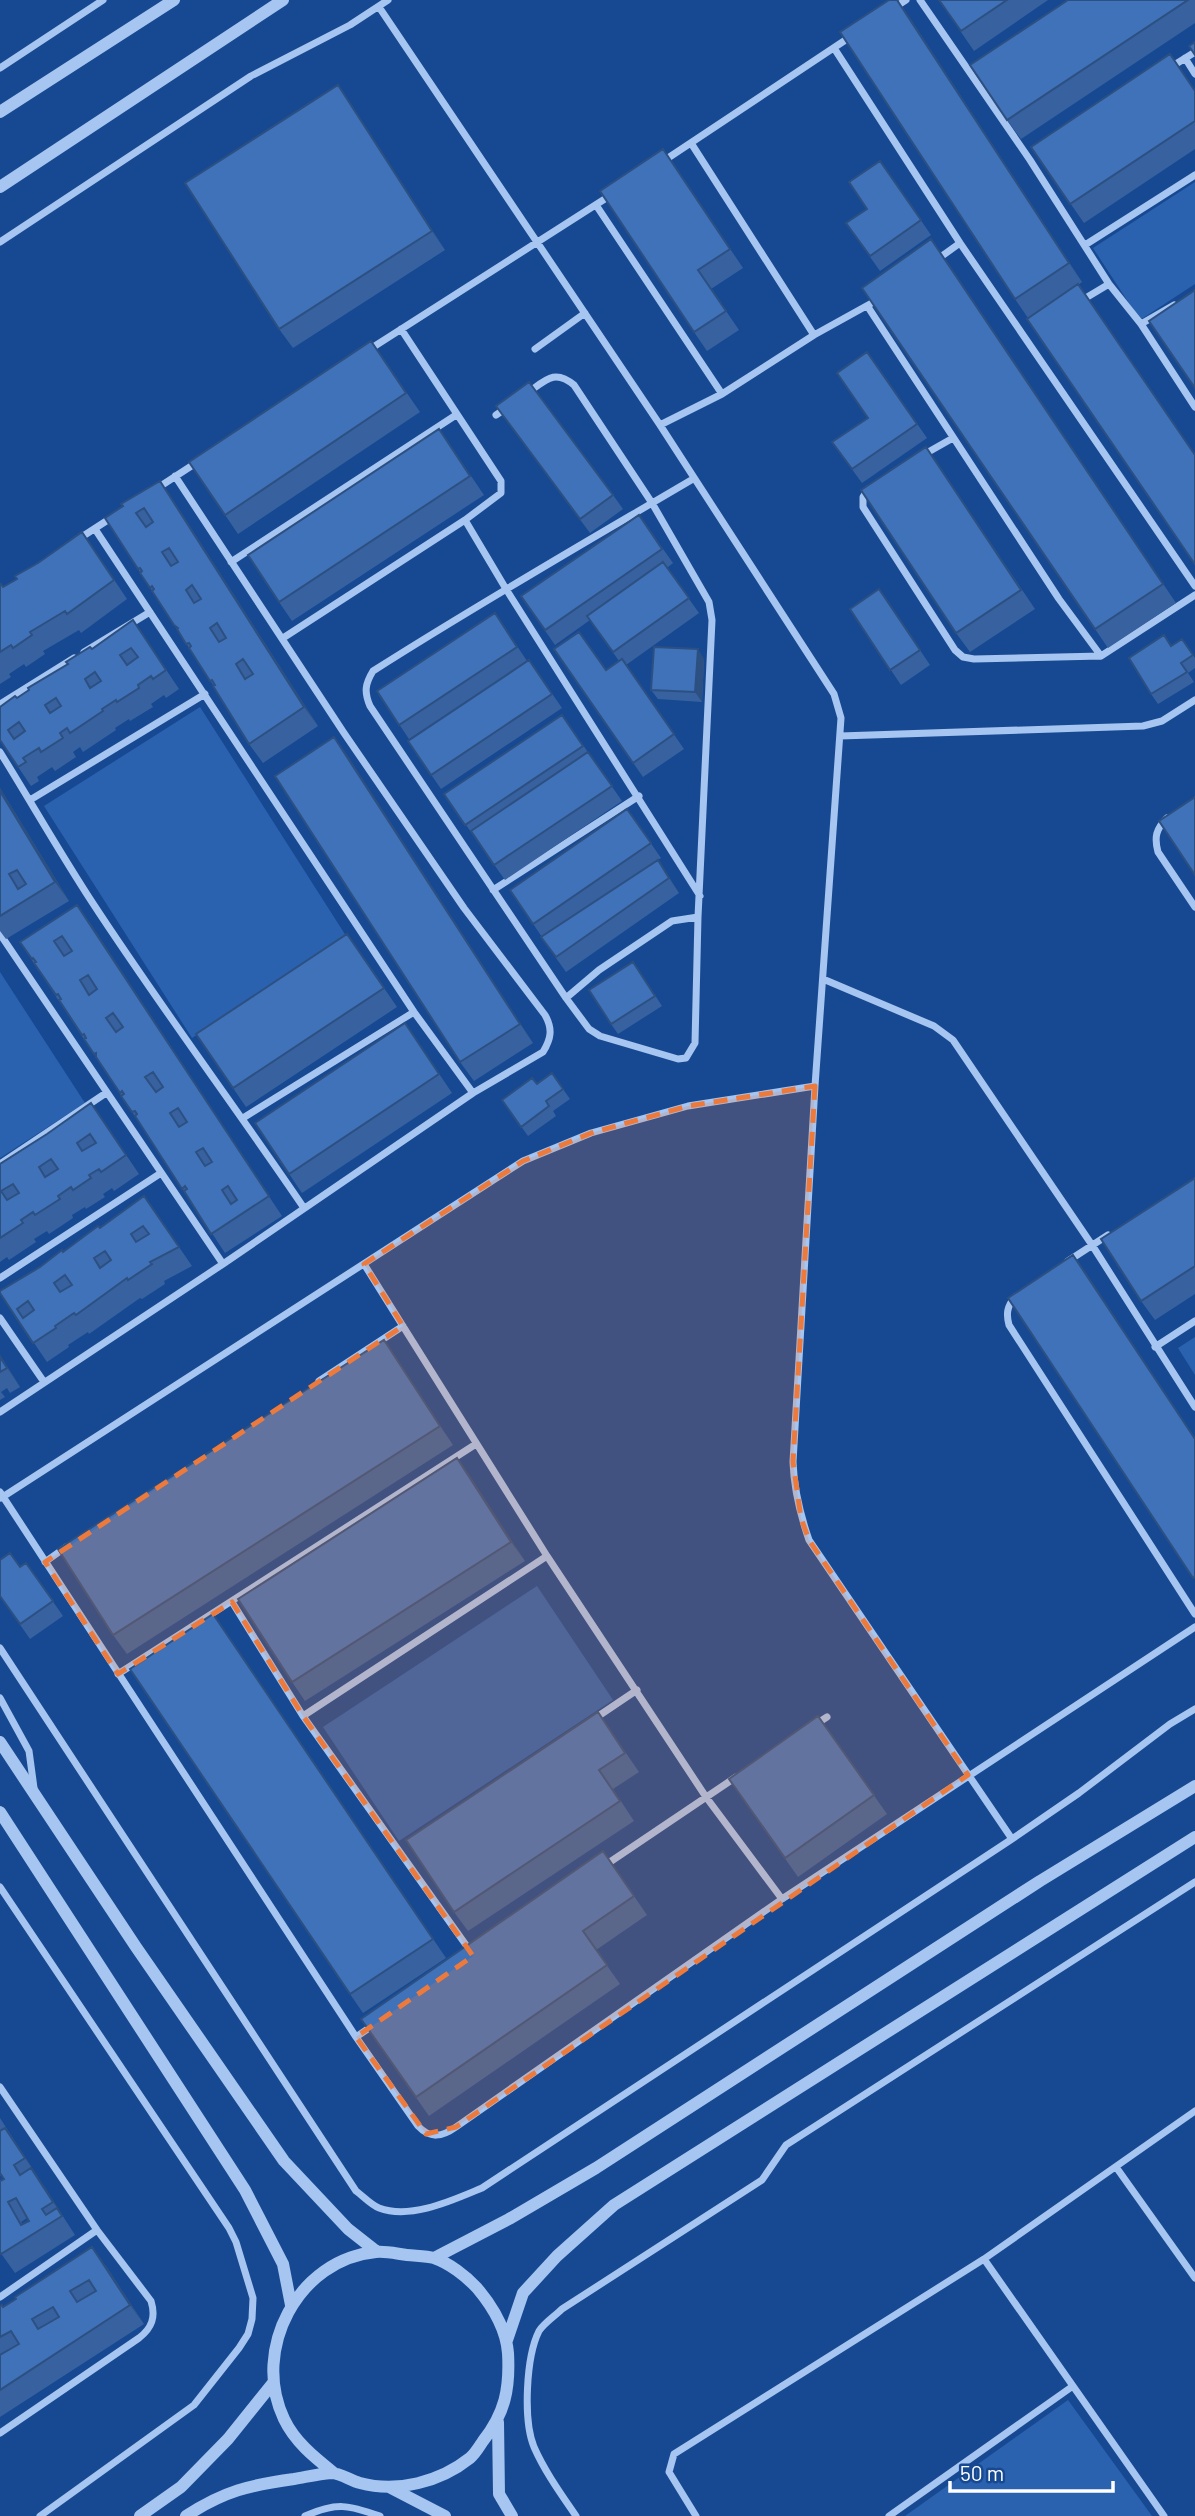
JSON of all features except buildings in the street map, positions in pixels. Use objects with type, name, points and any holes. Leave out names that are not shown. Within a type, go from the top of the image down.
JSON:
[{"type":"street","points":[[0,68],[103,0]]},
{"type":"street","points":[[0,112],[174,0]]},
{"type":"street","points":[[0,187],[283,0]]},
{"type":"street","points":[[0,242],[251,76],[304,51],[388,0]]},
{"type":"street","points":[[886,14],[906,0]]},
{"type":"street","points":[[920,0],[1030,160],[1109,284],[1141,324],[1195,407]]},
{"type":"street","points":[[379,7],[660,425],[839,705],[841,736],[815,1086],[793,1462],[794,1484],[809,1540],[1012,1839]]},
{"type":"street","points":[[649,170],[865,27]]},
{"type":"street","points":[[834,48],[960,243],[1195,586]]},
{"type":"street","points":[[1163,73],[1195,52]]},
{"type":"street","points":[[1185,58],[1195,74]]},
{"type":"street","points":[[970,75],[982,68]]},
{"type":"street","points":[[691,143],[814,335]]},
{"type":"street","points":[[1030,160],[1041,153]]},
{"type":"street","points":[[1086,245],[1195,175]]},
{"type":"street","points":[[356,359],[618,190]]},
{"type":"street","points":[[596,205],[722,394]]},
{"type":"street","points":[[930,264],[960,243]]},
{"type":"street","points":[[1067,310],[1109,284]]},
{"type":"street","points":[[660,425],[722,394],[814,335],[889,293]]},
{"type":"street","points":[[1141,324],[1184,299]]},
{"type":"street","points":[[868,307],[1059,599],[1101,656]]},
{"type":"street","points":[[535,349],[585,313]]},
{"type":"street","points":[[283,638],[465,520],[497,498],[502,488],[501,481],[401,329]]},
{"type":"street","points":[[1025,337],[1035,330]]},
{"type":"street","points":[[496,415],[552,376],[564,377],[574,385],[652,503],[709,602],[712,620],[695,1042],[686,1058],[670,1058],[600,1036],[589,1029],[493,890],[370,706],[364,693],[366,681],[373,671],[506,589],[652,503],[693,479]]},
{"type":"street","points":[[231,562],[456,415]]},
{"type":"street","points":[[914,460],[953,438]]},
{"type":"street","points":[[152,491],[209,454]]},
{"type":"street","points":[[0,1412],[473,1093],[543,1052],[549,1043],[551,1025],[464,908],[344,733],[175,476]]},
{"type":"street","points":[[877,482],[866,491],[863,507],[928,611],[955,650],[963,657],[986,659],[1101,656],[1195,595]]},
{"type":"street","points":[[74,542],[118,514]]},
{"type":"street","points":[[465,520],[700,896]]},
{"type":"street","points":[[96,528],[414,1012],[473,1093]]},
{"type":"street","points":[[0,704],[150,612]]},
{"type":"street","points":[[30,800],[205,694]]},
{"type":"street","points":[[841,736],[1143,726],[1162,721],[1195,699]]},
{"type":"street","points":[[333,741],[344,733]]},
{"type":"street","points":[[0,752],[90,900],[304,1208]]},
{"type":"street","points":[[267,788],[278,780]]},
{"type":"street","points":[[493,890],[639,796]]},
{"type":"street","points":[[1177,810],[1157,830],[1155,841],[1158,852],[1195,907]]},
{"type":"street","points":[[566,998],[599,970],[672,921],[698,917]]},
{"type":"street","points":[[0,934],[223,1264]]},
{"type":"street","points":[[352,941],[364,934]]},
{"type":"street","points":[[823,979],[934,1026],[953,1040],[1092,1245],[1195,1407]]},
{"type":"street","points":[[243,1118],[414,1012]]},
{"type":"street","points":[[189,1045],[200,1038]]},
{"type":"street","points":[[815,1086],[688,1106],[591,1133],[523,1161],[1,1496],[356,2037],[418,2126],[426,2134],[434,2136],[447,2133],[782,1899],[1195,1626]]},
{"type":"street","points":[[0,1164],[106,1093]]},
{"type":"street","points":[[0,1278],[161,1173]]},
{"type":"street","points":[[1060,1266],[1115,1230]]},
{"type":"street","points":[[364,1264],[547,1556],[706,1797],[782,1899]]},
{"type":"street","points":[[1018,1294],[1009,1304],[1009,1325],[1195,1614]]},
{"type":"street","points":[[0,1318],[44,1382]]},
{"type":"street","points":[[1155,1347],[1195,1321]]},
{"type":"street","points":[[311,1387],[403,1326]]},
{"type":"street","points":[[118,1674],[476,1444]]},
{"type":"street","points":[[45,1562],[79,1539]]},
{"type":"street","points":[[303,1716],[547,1556]]},
{"type":"street","points":[[232,1602],[303,1716],[473,1956]]},
{"type":"street","points":[[0,1648],[356,2191],[378,2207],[398,2211],[434,2207],[482,2188],[1012,1839],[1079,1793],[1170,1724],[1195,1709]]},
{"type":"street","points":[[592,1721],[637,1690]]},
{"type":"street","points":[[0,1698],[29,1751],[35,1795]]},
{"type":"street","points":[[805,1731],[827,1717]]},
{"type":"street","points":[[0,1742],[135,1947],[284,2161],[348,2229],[376,2251]]},
{"type":"street","points":[[595,1872],[739,1775]]},
{"type":"street","points":[[434,2258],[509,2219],[596,2168],[1040,1881],[1195,1786]]},
{"type":"street","points":[[0,1812],[245,2190],[283,2264],[291,2305]]},
{"type":"street","points":[[507,2340],[523,2293],[557,2256],[614,2205],[1195,1837]]},
{"type":"street","points":[[397,1849],[409,1842]]},
{"type":"street","points":[[576,2516],[547,2473],[533,2444],[527,2395],[530,2356],[540,2329],[562,2309],[762,2180],[786,2145],[1195,1882]]},
{"type":"street","points":[[0,1886],[229,2228],[253,2298],[253,2319],[248,2334],[194,2405],[40,2516]]},
{"type":"street","points":[[462,1963],[484,1948]]},
{"type":"street","points":[[356,2037],[377,2022]]},
{"type":"street","points":[[0,2087],[97,2230],[151,2301],[154,2311],[153,2322],[148,2331],[0,2433]]},
{"type":"street","points":[[696,2516],[669,2472],[674,2454],[984,2259],[1195,2111]]},
{"type":"street","points":[[1116,2166],[1195,2278]]},
{"type":"street","points":[[1,2293],[97,2230]]},
{"type":"street","points":[[498,2422],[471,2457],[433,2480],[389,2487],[360,2483],[334,2473],[304,2450],[284,2419],[274,2383],[272,2363],[275,2343],[291,2305],[314,2279],[343,2261],[376,2251],[434,2258],[467,2277],[492,2306],[507,2340],[510,2382],[498,2422],[499,2494],[512,2516]]},
{"type":"street","points":[[984,2259],[1164,2516]]},
{"type":"street","points":[[141,2516],[181,2487],[228,2439],[274,2383]]},
{"type":"street","points":[[889,2516],[1073,2386]]},
{"type":"street","points":[[186,2516],[205,2503],[248,2486],[334,2473]]},
{"type":"street","points":[[389,2487],[445,2516]]},
{"type":"street","points":[[305,2516],[332,2505],[349,2505],[380,2516]]},
{"type":"highlighted area","points":[[815,1086],[793,1462],[801,1518],[809,1540],[968,1775],[456,2127],[426,2134],[356,2037],[473,1956],[303,1716],[232,1602],[118,1674],[45,1562],[403,1326],[364,1264],[523,1161],[591,1133],[688,1106]]},
{"type":"shaded area","points":[[1195,182],[1195,284],[1140,320],[1093,248]]},
{"type":"shaded area","points":[[200,707],[348,939],[192,1038],[44,806]]},
{"type":"shaded area","points":[[0,972],[85,1103],[0,1158]]},
{"type":"shaded area","points":[[1195,1337],[1195,1375],[1178,1348]]},
{"type":"shaded area","points":[[537,1586],[613,1700],[399,1841],[323,1727]]},
{"type":"shaded area","points":[[1068,2400],[1152,2516],[905,2516]]}]
